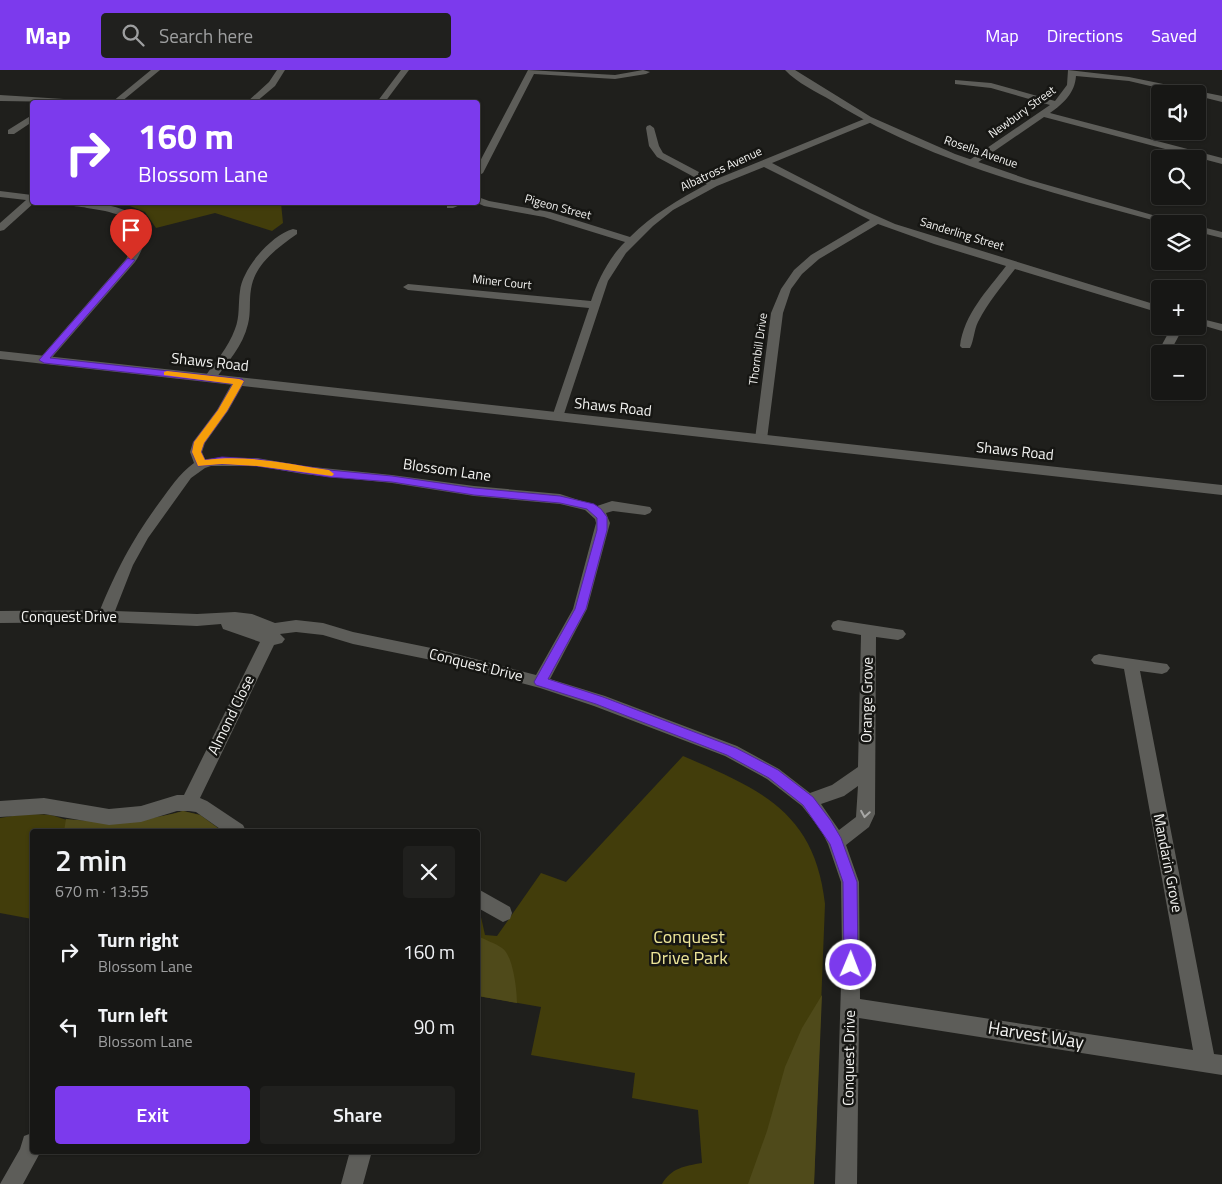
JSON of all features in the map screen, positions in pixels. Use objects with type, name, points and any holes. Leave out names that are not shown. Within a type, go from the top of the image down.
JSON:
[{"type":"street","points":[[118,100],[156,70]]},
{"type":"street","points":[[253,100],[268,88],[281,70]]},
{"type":"street","points":[[382,100],[405,70]]},
{"type":"street","name":"Rosella Avenue","points":[[789,70],[869,120],[916,142],[971,164],[1020,180],[1151,216]]},
{"type":"street","points":[[480,169],[532,71],[615,77],[646,72]]},
{"type":"street","points":[[1073,71],[1156,85]]},
{"type":"street","name":"Newbury Street","points":[[971,164],[1057,104],[1072,83],[1073,71]]},
{"type":"street","points":[[958,82],[990,86],[1057,104]]},
{"type":"street","points":[[1206,96],[1222,99]]},
{"type":"street","points":[[0,98],[30,100]]},
{"type":"street","points":[[1044,114],[1222,161]]},
{"type":"street","points":[[11,132],[30,120]]},
{"type":"street","name":"Albatross Avenue","points":[[558,417],[594,305],[608,272],[631,241],[648,224],[670,208],[714,184],[869,120]]},
{"type":"street","points":[[650,128],[654,146],[660,154],[714,184]]},
{"type":"street","name":"Sanderling Street","points":[[764,163],[877,220],[938,242],[1151,307]]},
{"type":"street","points":[[0,194],[30,199]]},
{"type":"street","points":[[0,228],[30,201]]},
{"type":"street","name":"Pigeon Street","points":[[480,201],[487,204],[546,214],[631,241]]},
{"type":"street","points":[[44,360],[131,260],[139,248],[142,238],[141,228],[134,220],[123,213],[87,205]]},
{"type":"street","name":"Thornbill Drive","points":[[761,439],[777,313],[786,289],[798,272],[815,257],[877,220]]},
{"type":"street","points":[[1206,231],[1222,235]]},
{"type":"street","points":[[210,378],[240,333],[244,320],[245,290],[248,279],[270,250],[293,232]]},
{"type":"street","points":[[966,346],[966,335],[974,318],[1013,265]]},
{"type":"street","name":"Miner Court","points":[[408,287],[594,305]]},
{"type":"street","points":[[1206,323],[1222,328]]},
{"type":"street","name":"Shaws Road","points":[[0,355],[1222,490]]},
{"type":"street","points":[[105,616],[134,549],[186,475],[201,464],[196,452],[199,442],[222,411],[239,381]]},
{"type":"street","name":"Blossom Lane","points":[[201,464],[222,461],[257,462],[329,474],[392,479],[474,491],[560,499],[590,507],[597,511],[612,506],[645,510]]},
{"type":"street","points":[[540,682],[580,609],[602,530],[602,517],[597,511]]},
{"type":"street","name":"Conquest Drive","points":[[0,617],[105,616],[197,620],[272,634],[329,639],[353,638],[441,656],[540,682],[599,700],[732,751],[773,774],[808,801],[826,825],[836,842],[850,882],[852,951],[846,1184]]},
{"type":"street","points":[[838,626],[898,634]]},
{"type":"street","name":"Orange Grove","points":[[836,842],[863,822],[866,814],[869,630]]},
{"type":"street","name":"Almond Close","points":[[189,802],[272,634]]},
{"type":"street","points":[[1099,660],[1162,668]]},
{"type":"street","name":"Mandarin Grove","points":[[1131,664],[1214,1063]]},
{"type":"street","points":[[808,801],[838,790],[866,771]]},
{"type":"street","points":[[0,809],[44,806],[109,817],[141,814],[177,803],[189,802],[201,806],[234,829]]},
{"type":"street","points":[[480,899],[503,913]]},
{"type":"street","name":"Harvest Way","points":[[850,1007],[1214,1063]]},
{"type":"street","points":[[10,1184],[30,1151]]},
{"type":"street","points":[[352,1184],[360,1154]]},
{"type":"green space","points":[[127,205],[281,205],[283,223],[272,231],[215,213],[156,228],[145,212]]},
{"type":"green space","name":"Conquest Drive Park","points":[[683,756],[736,780],[759,793],[779,808],[796,825],[809,846],[819,872],[825,904],[814,1184],[662,1184],[674,1171],[702,1163],[698,1110],[632,1098],[635,1073],[531,1055],[541,1007],[480,996],[480,915],[485,935],[497,936],[541,873],[566,882]]},
{"type":"green space","points":[[183,811],[200,815],[219,829],[30,829],[30,919],[0,913],[0,818],[37,814],[68,820],[112,822],[169,815]]},
{"type":"shaded area","points":[[183,811],[200,815],[219,829],[64,829],[66,819],[125,821]]},
{"type":"shaded area","points":[[480,937],[499,946],[506,952],[514,973],[517,1003],[480,996]]},
{"type":"shaded area","points":[[822,995],[814,1184],[748,1184],[767,1131],[785,1067],[802,1028]]},
{"type":"slow traffic","points":[[167,374],[239,381],[222,411],[199,442],[196,452],[201,464],[222,461],[257,462],[329,474]]},
{"type":"route","points":[[131,260],[44,360],[239,381],[222,411],[199,442],[196,452],[201,464],[222,461],[257,462],[329,474],[392,479],[474,491],[560,499],[590,507],[597,511],[602,517],[602,530],[580,609],[540,682],[599,700],[732,751],[773,774],[800,793],[826,825],[836,842],[850,882],[852,905],[851,965]]}]
